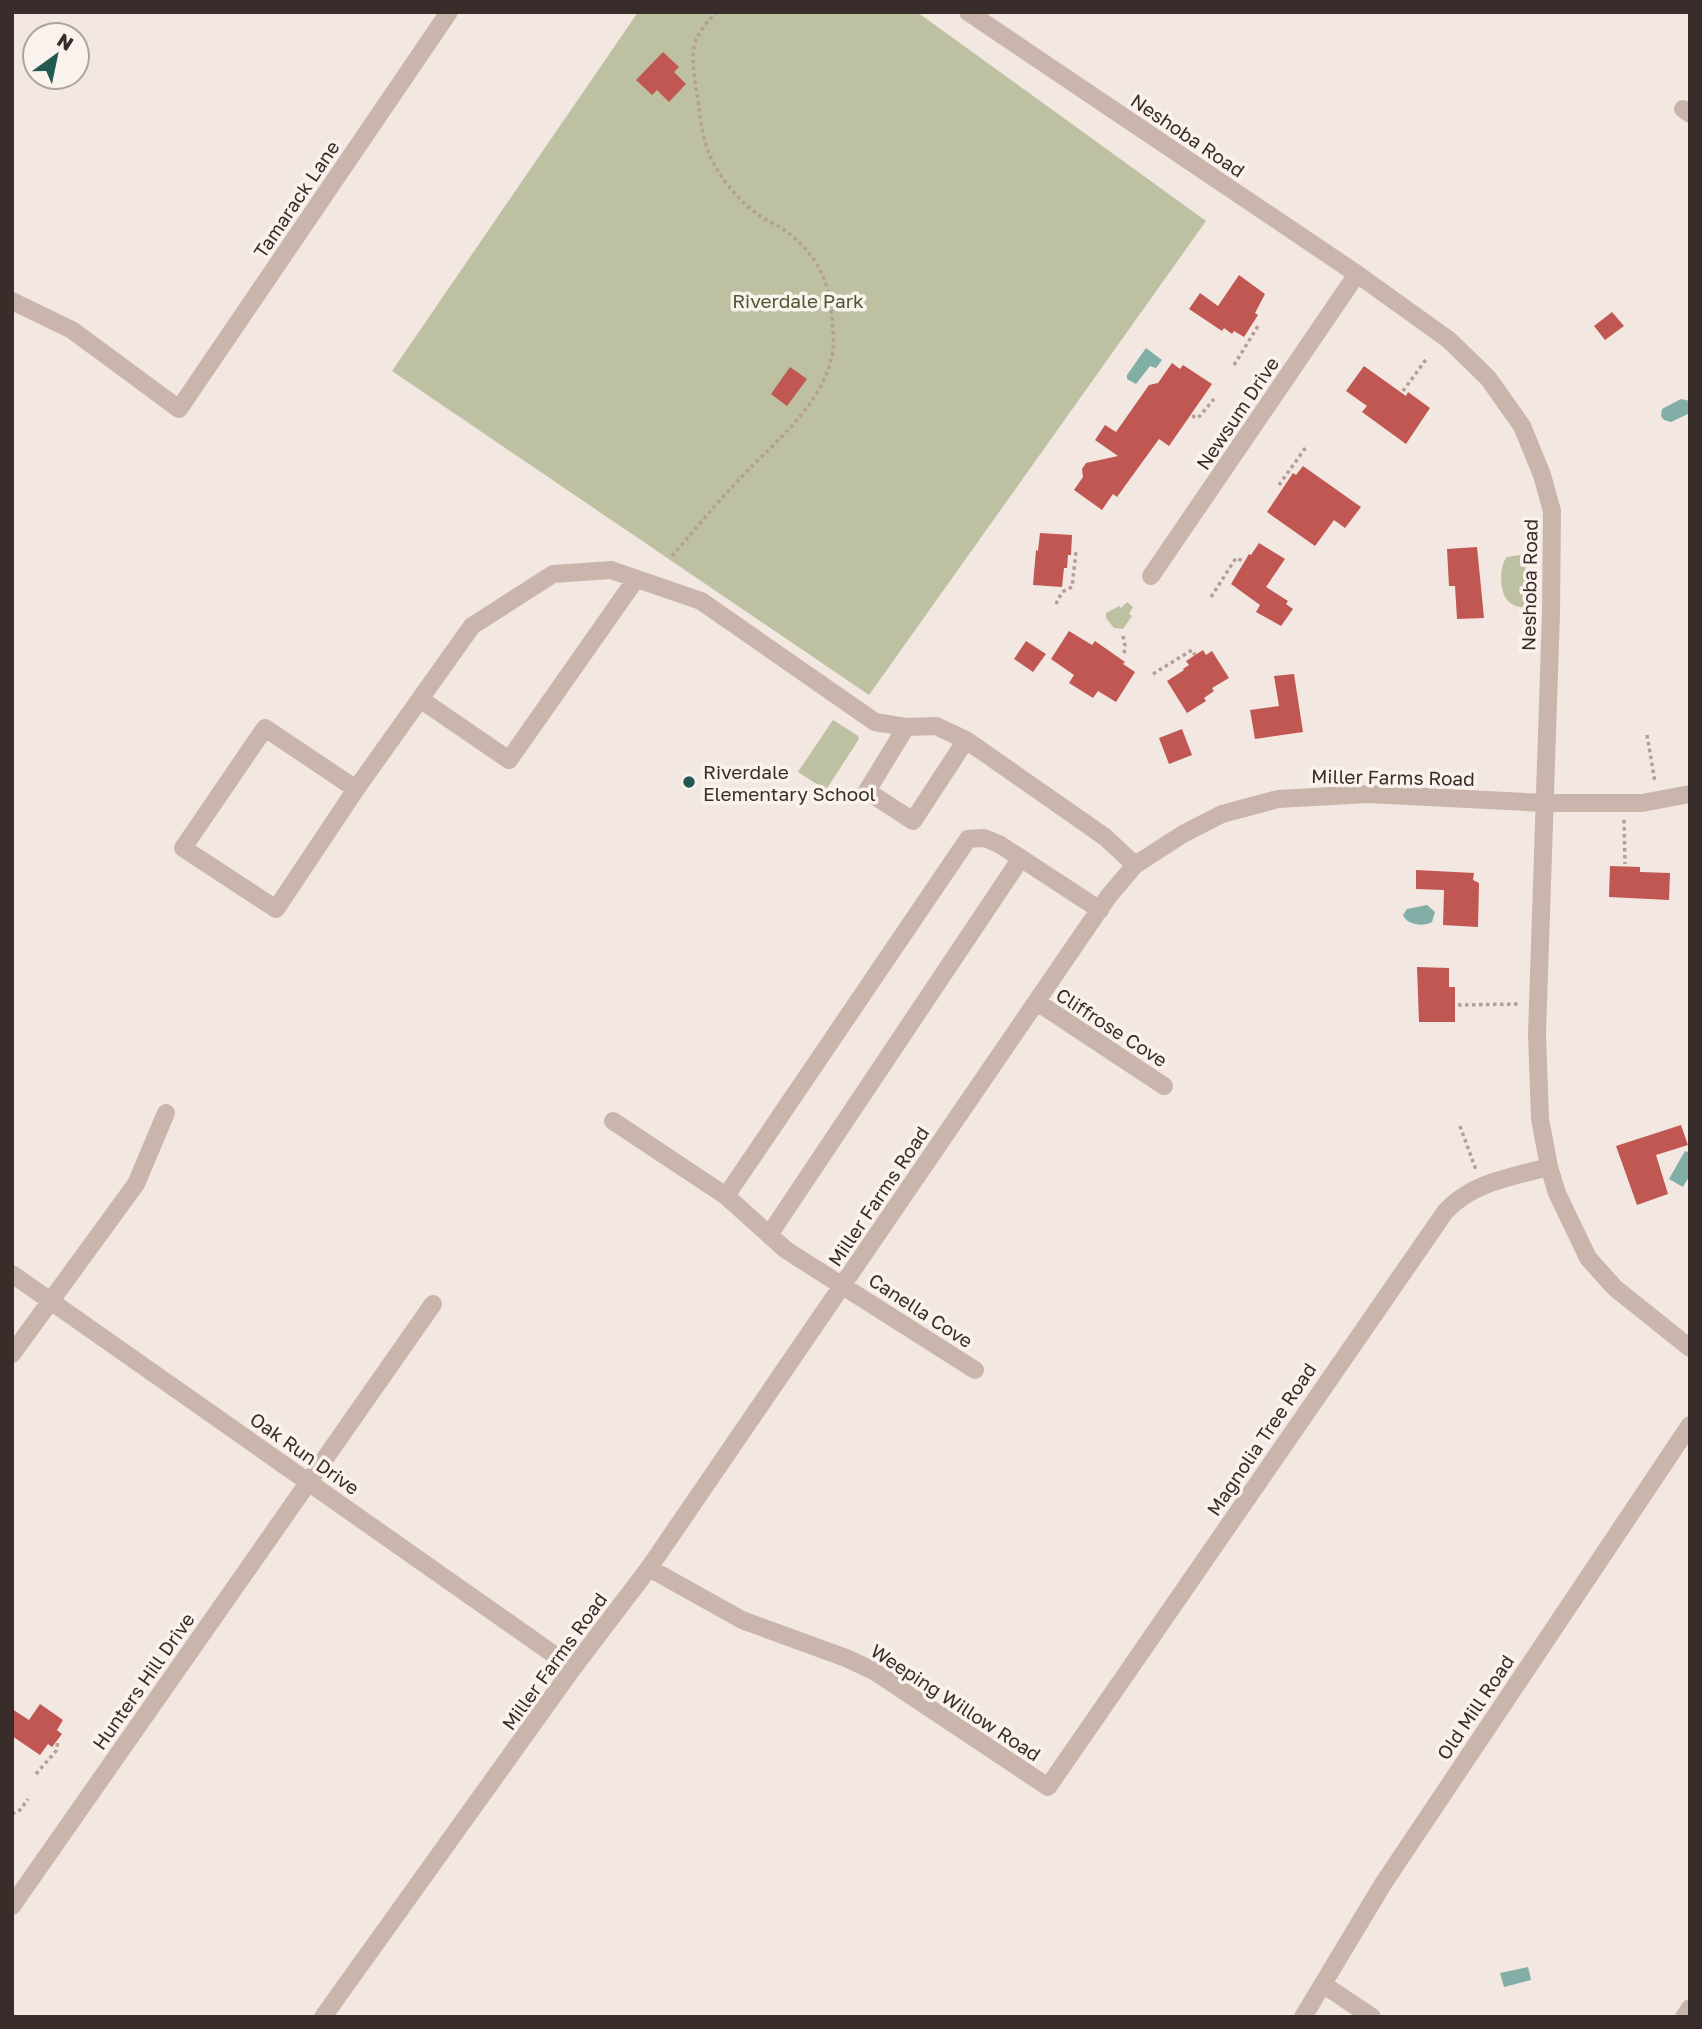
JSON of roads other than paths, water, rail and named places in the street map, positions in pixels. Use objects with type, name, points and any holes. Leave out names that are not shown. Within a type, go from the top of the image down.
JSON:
[{"type":"street","name":"Tamarack Lane","points":[[12,301],[72,330],[179,409],[449,12]]},
{"type":"street","name":"Neshoba Road","points":[[968,12],[1357,274],[1449,340],[1488,378],[1522,426],[1542,475],[1552,511],[1537,1051],[1540,1119],[1557,1193],[1578,1240],[1600,1274],[1690,1348]]},
{"type":"street","name":"Newsum Drive","points":[[1150,576],[1357,274]]},
{"type":"street","points":[[356,789],[265,728],[183,848],[276,909],[356,789],[472,626],[553,574],[611,570],[701,601],[875,722],[906,727],[936,726],[966,740],[1105,837],[1135,865]]},
{"type":"street","points":[[420,699],[509,760],[636,579]]},
{"type":"street","points":[[906,727],[867,791],[913,821],[966,740]]},
{"type":"street","name":"Miller Farms Road","points":[[323,2017],[573,1668],[649,1569],[1100,910],[1135,865],[1183,834],[1222,814],[1278,799],[1368,794],[1545,803],[1642,803],[1690,794]]},
{"type":"street","points":[[726,1196],[968,839],[984,838],[999,844],[1100,910]]},
{"type":"street","points":[[769,1235],[1021,858]]},
{"type":"street","name":"Cliffrose Cove","points":[[1037,1002],[1164,1086]]},
{"type":"street","points":[[12,1354],[136,1184],[166,1113]]},
{"type":"street","name":"Canella Cove","points":[[613,1121],[726,1196],[786,1250],[975,1370]]},
{"type":"street","name":"Magnolia Tree Road","points":[[1048,1787],[1445,1212],[1465,1193],[1482,1185],[1549,1167]]},
{"type":"street","name":"Oak Run Drive","points":[[12,1274],[573,1668]]},
{"type":"street","name":"Hunters Hill Drive","points":[[12,1906],[433,1304]]},
{"type":"street","name":"Old Mill Road","points":[[1303,2017],[1383,1884],[1690,1425]]},
{"type":"street","name":"Weeping Willow Road","points":[[649,1569],[742,1620],[874,1671],[1048,1787]]},
{"type":"street","points":[[1324,1985],[1372,2017]]},
{"type":"street","points":[[1684,2017],[1690,2008]]},
{"type":"water","points":[[1146,348],[1162,360],[1156,368],[1150,366],[1136,384],[1127,379],[1127,375]]},
{"type":"water","points":[[1681,399],[1690,401],[1690,413],[1671,422],[1664,420],[1661,416],[1662,409]]},
{"type":"water","points":[[1427,905],[1435,912],[1432,922],[1428,924],[1412,923],[1403,915],[1407,909]]},
{"type":"water","points":[[1685,1151],[1690,1153],[1690,1175],[1683,1187],[1669,1179]]},
{"type":"water","points":[[1528,1967],[1531,1980],[1504,1987],[1500,1973]]},
{"type":"place","name":"Riverdale Elementary School","points":[[689,782]]},
{"type":"park label","name":"Riverdale Park","points":[[798,300]]}]
